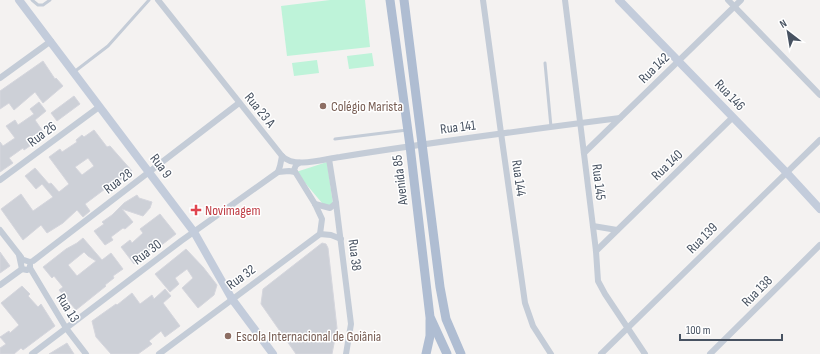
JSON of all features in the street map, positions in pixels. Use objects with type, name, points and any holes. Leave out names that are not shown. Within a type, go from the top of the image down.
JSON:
[{"type":"main road","name":"Avenida 85","points":[[390,0],[408,130],[430,317],[447,354]]},
{"type":"main road","name":"Avenida 85","points":[[404,0],[440,287],[446,319],[462,354]]},
{"type":"main road","points":[[426,354],[430,336],[430,317]]},
{"type":"street","name":"Rua 9","points":[[19,0],[194,232],[232,299],[273,354]]},
{"type":"street","name":"Rua 23 A","points":[[158,0],[282,156],[293,163],[299,163]]},
{"type":"street","name":"Rua 144","points":[[483,0],[526,303],[534,326],[552,354]]},
{"type":"street","name":"Rua 145","points":[[565,0],[596,251],[598,281],[645,354]]},
{"type":"street","name":"Rua 146","points":[[619,0],[786,172],[820,210]]},
{"type":"street","points":[[728,0],[820,95]]},
{"type":"street","name":"Rua 142","points":[[584,153],[741,0]]},
{"type":"street","points":[[0,78],[51,41]]},
{"type":"street","name":"Rua 28","points":[[0,285],[27,266],[239,103]]},
{"type":"street","name":"Rua 26","points":[[0,180],[99,107]]},
{"type":"street","name":"Rua 140","points":[[596,251],[733,117]]},
{"type":"street","name":"Rua 141","points":[[299,163],[423,143],[620,118]]},
{"type":"street","name":"Rua 139","points":[[601,354],[820,140]]},
{"type":"street","points":[[282,156],[278,172],[295,172]]},
{"type":"street","name":"Rua 38","points":[[328,159],[336,203],[351,324],[346,354]]},
{"type":"street","points":[[299,163],[295,167],[295,172],[316,204],[322,219],[320,234],[331,235],[341,239]]},
{"type":"street","name":"Rua 30","points":[[32,354],[181,241],[278,172]]},
{"type":"street","points":[[316,204],[330,208],[336,203]]},
{"type":"street","points":[[593,226],[617,230]]},
{"type":"street","name":"Rua 13","points":[[0,230],[27,266],[66,328],[86,354]]},
{"type":"street","name":"Rua 32","points":[[159,354],[320,234]]},
{"type":"street","name":"Rua 138","points":[[710,354],[820,245]]},
{"type":"street","points":[[268,354],[273,354]]},
{"type":"lane","points":[[32,0],[38,5],[43,5],[50,0]]},
{"type":"lane","points":[[74,72],[108,46],[149,0]]},
{"type":"lane","points":[[545,63],[551,127]]},
{"type":"lane","points":[[335,139],[408,130]]},
{"type":"green space","points":[[330,0],[365,0],[370,47],[287,56],[281,6]]},
{"type":"green space","points":[[372,53],[374,66],[349,69],[347,56]]},
{"type":"green space","points":[[317,60],[319,73],[294,76],[292,63]]},
{"type":"green space","points":[[327,162],[333,204],[329,207],[322,203],[296,172]]},
{"type":"building","points":[[43,61],[55,79],[56,78],[63,86],[43,103],[35,92],[14,110],[9,103],[0,109],[0,91]]},
{"type":"building","points":[[74,96],[80,104],[57,121],[51,113]]},
{"type":"building","points":[[39,102],[46,111],[35,120],[44,133],[35,140],[37,141],[24,150],[23,148],[9,158],[13,163],[0,172],[0,142],[3,146],[15,138],[6,126],[15,120],[18,125],[34,114],[30,109]]},
{"type":"building","points":[[94,130],[107,147],[110,146],[132,171],[110,188],[109,186],[85,204],[90,211],[83,217],[77,210],[63,223],[47,233],[41,225],[23,240],[1,209],[21,194],[33,211],[53,197],[42,184],[36,189],[25,176],[35,168],[49,184],[51,183],[59,192],[69,184],[49,157],[60,149],[62,152],[77,142],[76,140],[82,135],[84,137]],"holes":[[[88,158],[94,166],[82,175],[75,167]]]},
{"type":"building","points":[[137,195],[139,198],[152,202],[150,208],[143,216],[122,209],[133,222],[125,229],[123,228],[111,237],[113,240],[105,245],[94,231],[104,224],[102,222],[112,215],[124,203]]},
{"type":"building","points":[[160,214],[176,234],[155,250],[153,247],[134,264],[121,247],[130,240],[132,243],[143,233],[140,229]]},
{"type":"building","points":[[83,238],[102,260],[111,253],[123,269],[113,276],[114,278],[105,285],[106,286],[76,310],[59,290],[63,287],[54,276],[52,278],[43,267],[66,249]],"holes":[[[84,252],[96,261],[77,276],[68,265]]]},
{"type":"building","points":[[322,243],[326,244],[328,248],[337,328],[332,354],[296,354],[261,304],[263,289]]},
{"type":"building","points":[[186,249],[217,285],[214,295],[198,308],[182,288],[193,278],[187,269],[175,278],[179,284],[170,292],[155,274]]},
{"type":"building","points":[[0,252],[10,266],[0,273]]},
{"type":"building","points":[[22,286],[30,294],[28,296],[38,307],[41,304],[55,326],[23,350],[21,348],[14,354],[0,354],[0,348],[6,344],[0,337],[9,331],[10,333],[19,325],[1,303]]},
{"type":"building","points":[[165,289],[171,296],[163,303],[180,326],[165,337],[161,331],[149,341],[152,344],[138,354],[111,354],[96,337],[92,321],[116,304],[117,305],[132,293],[140,304],[152,295],[154,299]]},
{"type":"building","points":[[67,343],[74,354],[49,354]]},
{"type":"place","name":"Colégio Marista","points":[[323,106]]},
{"type":"place","name":"Novimagem","points":[[196,210]]},
{"type":"place","name":"Escola Internacional de Goiânia","points":[[228,336]]}]
